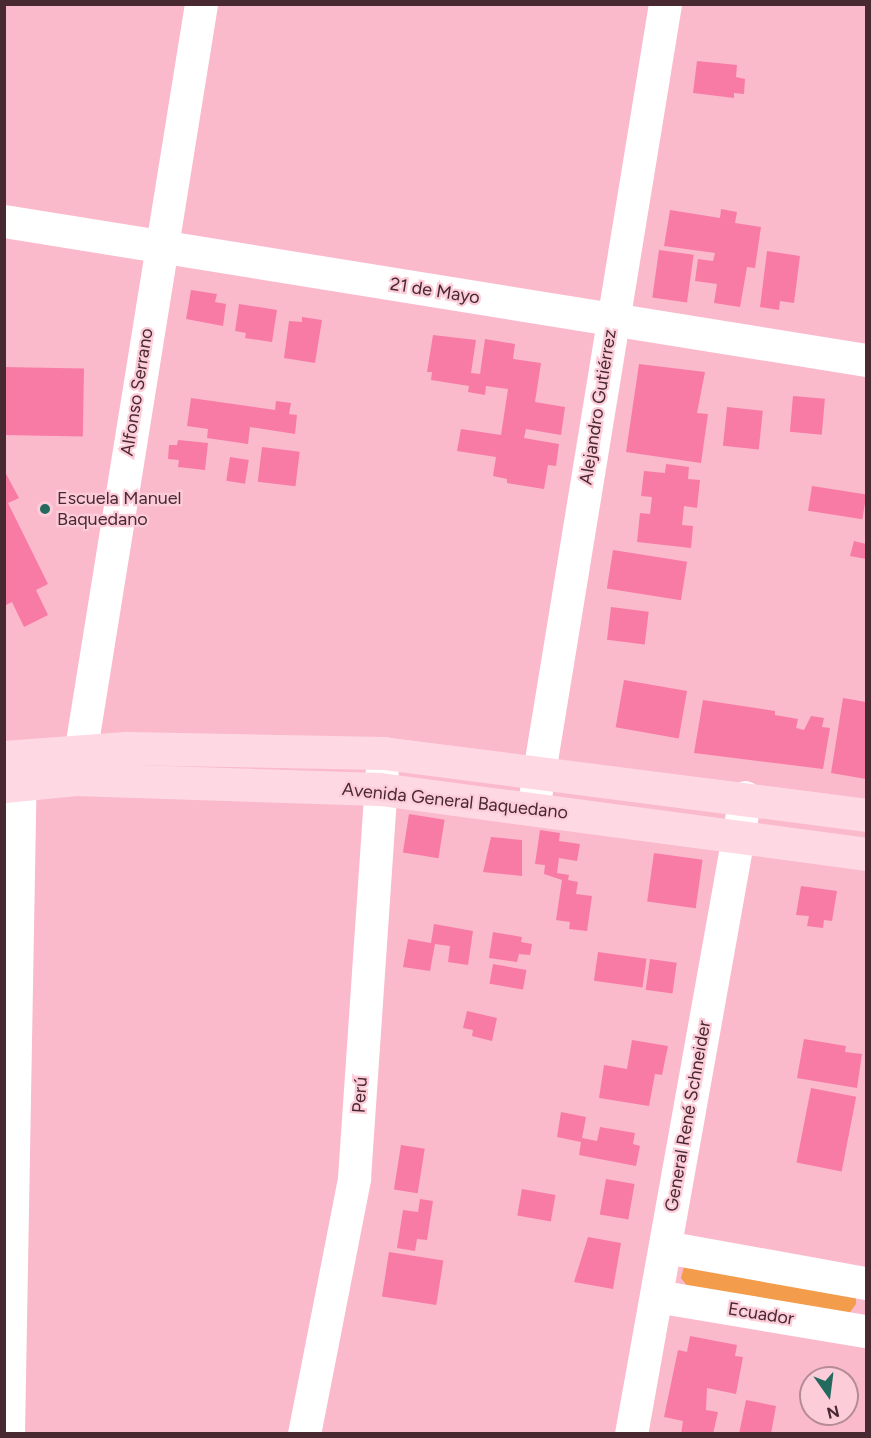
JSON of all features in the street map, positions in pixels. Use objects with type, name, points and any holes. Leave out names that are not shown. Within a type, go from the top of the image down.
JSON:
[{"type":"main road","name":"Avenida General Baquedano","points":[[77,765],[126,748],[383,753],[539,770],[867,815]]},
{"type":"main road","name":"Avenida General Baquedano","points":[[12,770],[77,765],[380,789],[867,854]]},
{"type":"street","name":"Alfonso Serrano","points":[[77,765],[201,4]]},
{"type":"street","name":"Alejandro Gutiérrez","points":[[532,809],[664,4]]},
{"type":"street","name":"21 de Mayo","points":[[4,221],[867,360]]},
{"type":"street","name":"Perú","points":[[304,1434],[354,1178],[383,753]]},
{"type":"street","points":[[8,1434],[12,770]]},
{"type":"street","name":"General René Schneider","points":[[631,1434],[745,797]]},
{"type":"street","points":[[665,1247],[867,1283]]},
{"type":"street","name":"Ecuador","points":[[656,1296],[867,1331]]},
{"type":"shaded area","points":[[685,1263],[856,1298],[856,1304],[848,1315],[688,1287],[681,1278]]},
{"type":"building","points":[[697,61],[737,65],[736,77],[745,79],[744,94],[734,93],[734,98],[693,93]]},
{"type":"building","points":[[721,209],[737,212],[735,223],[761,227],[755,268],[747,267],[740,307],[714,303],[717,284],[695,281],[698,259],[713,261],[715,253],[664,246],[670,210],[720,218]]},
{"type":"building","points":[[659,250],[694,255],[687,302],[652,298]]},
{"type":"building","points":[[767,251],[800,256],[794,303],[780,301],[779,310],[760,307]]},
{"type":"building","points":[[191,290],[217,294],[215,302],[226,304],[223,326],[186,319]]},
{"type":"building","points":[[239,304],[277,310],[272,342],[245,338],[246,333],[235,331]]},
{"type":"building","points":[[302,317],[322,320],[315,363],[284,358],[289,321],[302,322]]},
{"type":"building","points":[[433,335],[476,340],[471,373],[480,374],[485,339],[515,344],[513,359],[541,363],[535,402],[565,407],[561,435],[526,429],[524,438],[559,444],[556,466],[548,465],[544,489],[507,483],[507,479],[493,476],[496,457],[457,451],[461,429],[501,435],[508,389],[486,386],[485,395],[468,392],[469,386],[431,380],[432,372],[427,372]]},
{"type":"building","points":[[639,364],[705,372],[697,413],[708,414],[701,463],[626,452]]},
{"type":"building","points":[[4,367],[84,368],[83,436],[4,435]]},
{"type":"building","points":[[793,396],[825,399],[822,435],[790,432]]},
{"type":"building","points":[[191,398],[275,410],[276,401],[291,403],[289,414],[297,415],[295,434],[250,427],[248,444],[207,438],[208,429],[187,426]]},
{"type":"building","points":[[727,407],[763,411],[759,450],[723,446]]},
{"type":"building","points":[[178,440],[208,443],[205,470],[178,467],[179,460],[168,459],[169,445],[177,445]]},
{"type":"building","points":[[262,447],[300,452],[295,486],[258,482]]},
{"type":"building","points":[[230,457],[249,460],[245,484],[226,481]]},
{"type":"building","points":[[666,464],[689,467],[688,479],[700,480],[697,508],[684,506],[682,525],[693,526],[691,548],[637,542],[640,513],[650,514],[652,497],[641,496],[644,471],[665,473]]},
{"type":"building","points":[[4,470],[19,498],[8,503],[48,584],[36,590],[48,615],[24,627],[12,602],[4,606]]},
{"type":"building","points":[[812,486],[866,495],[862,519],[808,511]]},
{"type":"building","points":[[854,541],[866,544],[866,559],[850,556]]},
{"type":"building","points":[[613,550],[687,562],[681,600],[607,589]]},
{"type":"building","points":[[611,607],[649,612],[645,644],[607,640]]},
{"type":"building","points":[[624,680],[687,691],[679,738],[616,727]]},
{"type":"building","points":[[843,698],[866,702],[866,779],[831,773]]},
{"type":"building","points":[[703,700],[775,711],[775,715],[798,719],[796,728],[804,730],[811,716],[824,718],[822,727],[830,728],[823,769],[694,753]]},
{"type":"building","points":[[409,814],[445,820],[438,858],[403,853]]},
{"type":"building","points":[[540,830],[560,833],[559,841],[580,844],[577,861],[559,858],[557,873],[569,875],[568,880],[578,882],[576,894],[592,896],[587,931],[569,929],[570,922],[556,920],[562,880],[544,874],[545,865],[535,864]]},
{"type":"building","points":[[491,837],[522,840],[522,876],[483,872]]},
{"type":"building","points":[[654,853],[703,860],[696,908],[647,902]]},
{"type":"building","points":[[801,886],[837,891],[832,921],[824,920],[823,928],[807,926],[809,916],[796,915]]},
{"type":"building","points":[[434,924],[473,931],[468,965],[448,962],[450,946],[435,944],[430,971],[403,967],[408,939],[431,943]]},
{"type":"building","points":[[493,932],[522,937],[521,942],[532,944],[530,955],[519,954],[517,962],[489,958]]},
{"type":"building","points":[[598,952],[647,959],[642,988],[594,981]]},
{"type":"building","points":[[650,959],[677,963],[672,993],[646,990]]},
{"type":"building","points":[[493,964],[526,970],[523,990],[490,984]]},
{"type":"building","points":[[467,1011],[497,1018],[492,1041],[472,1036],[473,1030],[463,1028]]},
{"type":"building","points":[[804,1039],[846,1046],[845,1052],[862,1054],[857,1088],[797,1078]]},
{"type":"building","points":[[632,1040],[668,1046],[662,1075],[655,1074],[649,1106],[599,1098],[604,1065],[627,1069]]},
{"type":"building","points":[[811,1088],[856,1097],[842,1171],[796,1163]]},
{"type":"building","points":[[561,1112],[586,1117],[582,1138],[597,1141],[600,1127],[635,1133],[633,1144],[640,1146],[636,1166],[579,1155],[581,1142],[557,1137]]},
{"type":"building","points":[[401,1145],[425,1149],[418,1193],[394,1189]]},
{"type":"building","points":[[606,1179],[635,1184],[628,1219],[600,1214]]},
{"type":"building","points":[[522,1189],[555,1195],[551,1221],[517,1216]]},
{"type":"building","points":[[420,1199],[433,1201],[427,1240],[417,1239],[415,1251],[397,1248],[403,1210],[418,1212]]},
{"type":"building","points":[[588,1237],[621,1243],[613,1289],[574,1282]]},
{"type":"building","points":[[389,1252],[443,1261],[436,1305],[382,1296]]},
{"type":"building","points":[[690,1336],[737,1345],[735,1356],[743,1357],[736,1394],[707,1388],[706,1410],[718,1412],[713,1434],[681,1434],[683,1421],[664,1417],[678,1350],[687,1352]]},
{"type":"building","points":[[746,1400],[776,1406],[771,1434],[739,1434]]},
{"type":"place","name":"Escuela Manuel Baquedano","points":[[45,509]]}]
